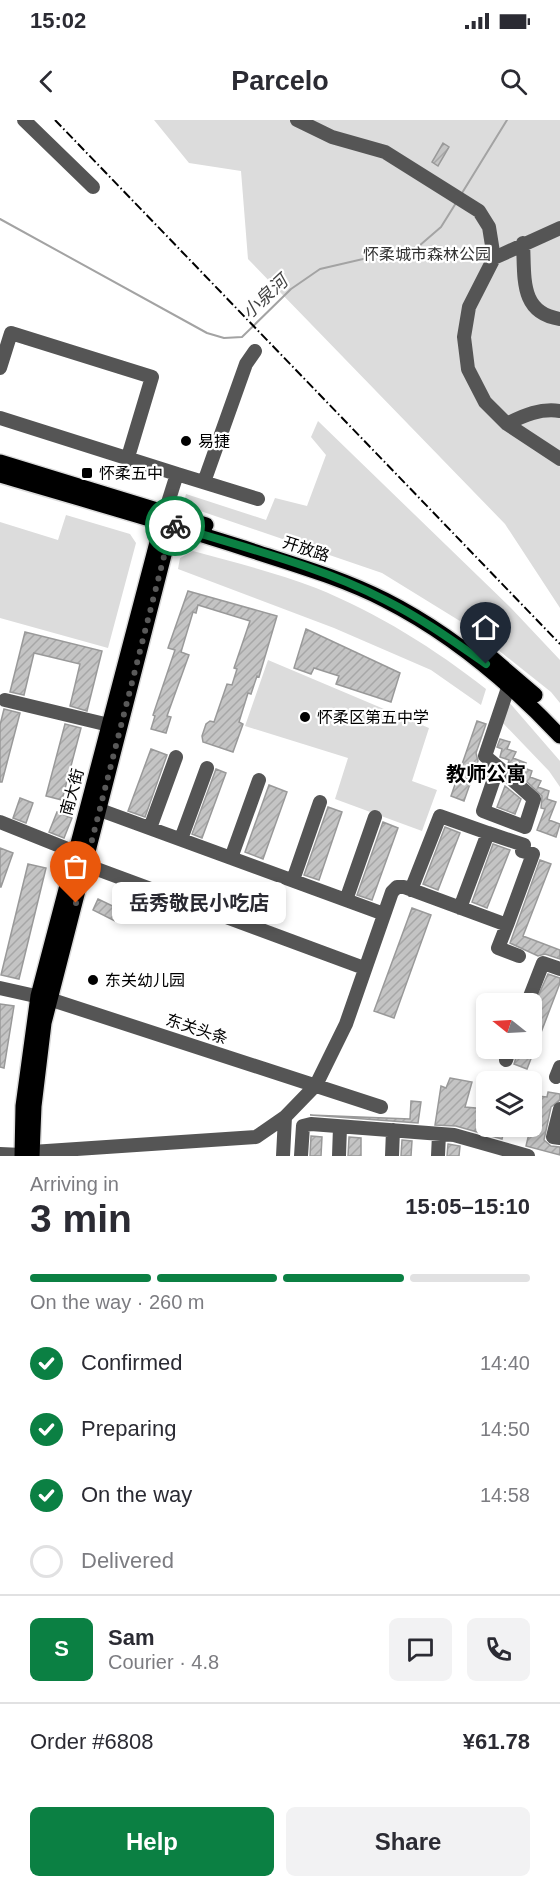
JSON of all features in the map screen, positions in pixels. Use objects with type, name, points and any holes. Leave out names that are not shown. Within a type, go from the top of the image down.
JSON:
[{"type":"main road","name":"开放路","points":[[0,462],[335,578],[385,600],[486,664],[560,736]]},
{"type":"main road","name":"开放路","points":[[0,475],[169,519],[339,568],[390,591],[439,619],[492,655],[560,721]]},
{"type":"main road","name":"南大街","points":[[27,1155],[23,1106],[75,852],[169,519]]},
{"type":"main road","name":"南大街","points":[[44,998],[86,865],[169,519]]},
{"type":"street","points":[[24,120],[93,187]]},
{"type":"street","points":[[297,120],[332,136],[385,152],[479,211],[489,228],[494,258]]},
{"type":"street","points":[[560,228],[494,258],[469,307],[464,338],[468,369],[485,402],[507,424],[560,459]]},
{"type":"street","points":[[523,243],[525,281],[531,304],[543,316],[560,319]]},
{"type":"street","points":[[0,368],[11,333],[152,377],[128,458]]},
{"type":"street","points":[[204,482],[246,364],[255,351]]},
{"type":"street","points":[[507,424],[523,416],[548,409],[560,411]]},
{"type":"street","points":[[0,418],[258,499]]},
{"type":"street","points":[[169,519],[177,474]]},
{"type":"street","points":[[498,767],[485,756],[509,684]]},
{"type":"street","points":[[5,700],[109,725]]},
{"type":"street","points":[[150,828],[176,757]]},
{"type":"street","points":[[181,839],[207,768]]},
{"type":"street","points":[[231,858],[259,780]]},
{"type":"street","points":[[293,880],[320,802]]},
{"type":"street","points":[[100,810],[384,914]]},
{"type":"street","points":[[411,890],[440,816],[524,845],[522,851],[533,854],[498,948],[519,956]]},
{"type":"street","points":[[346,900],[375,817]]},
{"type":"street","points":[[0,822],[75,852]]},
{"type":"street","points":[[460,908],[488,833]]},
{"type":"street","points":[[86,865],[364,968]]},
{"type":"street","points":[[0,1154],[27,1155],[256,1137],[285,1117],[316,1085],[346,1024],[392,892],[397,887],[411,890],[507,926]]},
{"type":"street","points":[[532,993],[543,963],[560,969]]},
{"type":"street","name":"东关头条","points":[[0,988],[44,998],[381,1107]]},
{"type":"street","points":[[560,1109],[553,1137],[560,1138]]},
{"type":"street","points":[[283,1156],[285,1117]]},
{"type":"street","points":[[301,1156],[303,1126],[454,1135],[520,1155]]},
{"type":"street","points":[[339,1156],[340,1127]]},
{"type":"street","points":[[392,1156],[393,1130]]},
{"type":"street","points":[[438,1156],[439,1134]]},
{"type":"green space","name":"怀柔城市森林公园","points":[[154,120],[560,120],[560,608],[505,524],[248,259],[241,171],[189,163]]},
{"type":"green space","points":[[318,421],[511,608],[560,660],[560,703],[551,692],[468,626],[382,573],[183,505],[186,494],[266,520],[275,498],[307,506],[326,455],[311,437]]},
{"type":"green space","points":[[66,515],[130,534],[136,543],[108,648],[0,618],[0,522],[58,540]]},
{"type":"green space","points":[[193,551],[316,588],[384,620],[447,660],[486,689],[481,705],[431,670],[334,628],[178,569],[180,558]]},
{"type":"green space","points":[[268,660],[429,728],[412,781],[437,790],[422,831],[335,799],[348,758],[245,726]]},
{"type":"green space","points":[[508,701],[560,761],[560,787],[549,771],[500,720]]},
{"type":"building","points":[[443,143],[449,147],[438,166],[432,162]]},
{"type":"building","points":[[188,591],[277,616],[259,677],[257,676],[251,694],[248,693],[239,722],[243,724],[233,752],[203,742],[202,736],[206,724],[210,721],[214,722],[227,684],[232,685],[237,669],[234,668],[250,621],[198,605],[196,613],[193,612],[181,652],[189,655],[167,716],[171,717],[166,733],[151,729],[155,716],[153,715],[175,650],[168,648]]},
{"type":"building","points":[[306,629],[400,673],[391,702],[336,684],[339,676],[314,668],[311,674],[294,668]]},
{"type":"building","points":[[25,632],[102,651],[87,711],[70,706],[80,664],[34,653],[24,695],[10,692]]},
{"type":"building","points":[[4,709],[20,713],[2,782],[0,782],[0,725]]},
{"type":"building","points":[[477,721],[486,724],[476,753],[478,761],[464,801],[451,796]]},
{"type":"building","points":[[65,724],[81,728],[62,800],[46,796]]},
{"type":"building","points":[[500,739],[510,742],[507,749],[516,752],[513,758],[526,763],[524,768],[532,771],[530,777],[541,781],[538,787],[549,791],[547,799],[556,802],[549,820],[560,824],[556,837],[537,830],[545,809],[541,808],[542,796],[508,764],[509,760],[500,757],[502,749],[497,747]]},
{"type":"building","points":[[151,749],[167,755],[145,817],[128,811]]},
{"type":"building","points":[[216,769],[226,773],[202,838],[192,834]]},
{"type":"building","points":[[269,785],[287,792],[263,859],[245,852]]},
{"type":"building","points":[[505,786],[521,799],[515,814],[497,807]]},
{"type":"building","points":[[20,798],[33,803],[26,823],[13,818]]},
{"type":"building","points":[[328,807],[342,812],[319,880],[304,875]]},
{"type":"building","points":[[57,812],[72,818],[64,838],[49,832]]},
{"type":"building","points":[[383,822],[398,828],[372,900],[357,895]]},
{"type":"building","points":[[445,827],[460,833],[438,890],[423,884]]},
{"type":"building","points":[[493,844],[510,850],[487,908],[472,902]]},
{"type":"building","points":[[0,848],[13,853],[1,887],[0,887]]},
{"type":"building","points":[[540,860],[551,864],[523,936],[560,950],[560,959],[545,954],[538,956],[510,943]]},
{"type":"building","points":[[28,864],[46,868],[19,979],[1,975]]},
{"type":"building","points":[[98,899],[121,910],[115,921],[93,910]]},
{"type":"building","points":[[412,908],[431,915],[394,1018],[374,1011]]},
{"type":"building","points":[[548,974],[560,978],[542,1030],[542,993],[540,993]]},
{"type":"building","points":[[0,1004],[14,1006],[4,1068],[0,1067]]},
{"type":"building","points":[[516,1059],[531,1059],[527,1069],[514,1064]]},
{"type":"building","points":[[450,1078],[472,1082],[465,1107],[476,1108],[476,1132],[456,1126],[435,1125],[441,1086],[446,1088]]},
{"type":"building","points":[[548,1092],[560,1094],[560,1100],[551,1107],[544,1140],[551,1146],[560,1147],[560,1155],[526,1146],[528,1137],[542,1137],[542,1096],[547,1097]]},
{"type":"building","points":[[411,1101],[421,1102],[418,1123],[310,1115],[410,1119]]},
{"type":"building","points":[[311,1136],[322,1137],[321,1156],[310,1156]]},
{"type":"building","points":[[349,1137],[361,1138],[361,1156],[348,1156]]},
{"type":"building","points":[[402,1140],[412,1141],[411,1156],[401,1156]]},
{"type":"building","points":[[448,1144],[460,1146],[459,1156],[447,1156]]},
{"type":"waterway","name":"小泉河","points":[[462,193],[507,120]]},
{"type":"waterway","name":"小泉河","points":[[0,219],[207,333],[224,338],[242,337],[291,289],[320,269],[419,246],[441,227],[456,203]]},
{"type":"railway","points":[[55,120],[560,644]]},
{"type":"way so far","points":[[76,903],[172,525],[175,526]]},
{"type":"place","name":"易捷","points":[[186,441]]},
{"type":"place","name":"怀柔五中","points":[[87,473]]},
{"type":"place","name":"怀柔区第五中学","points":[[305,717]]},
{"type":"place","name":"岳秀敬民小吃店","points":[[76,903]]},
{"type":"place","name":"东关幼儿园","points":[[93,980]]},
{"type":"district","name":"教师公寓","points":[[486,774]]},
{"type":"route","points":[[175,526],[335,578],[385,600],[433,628],[486,664]]}]
